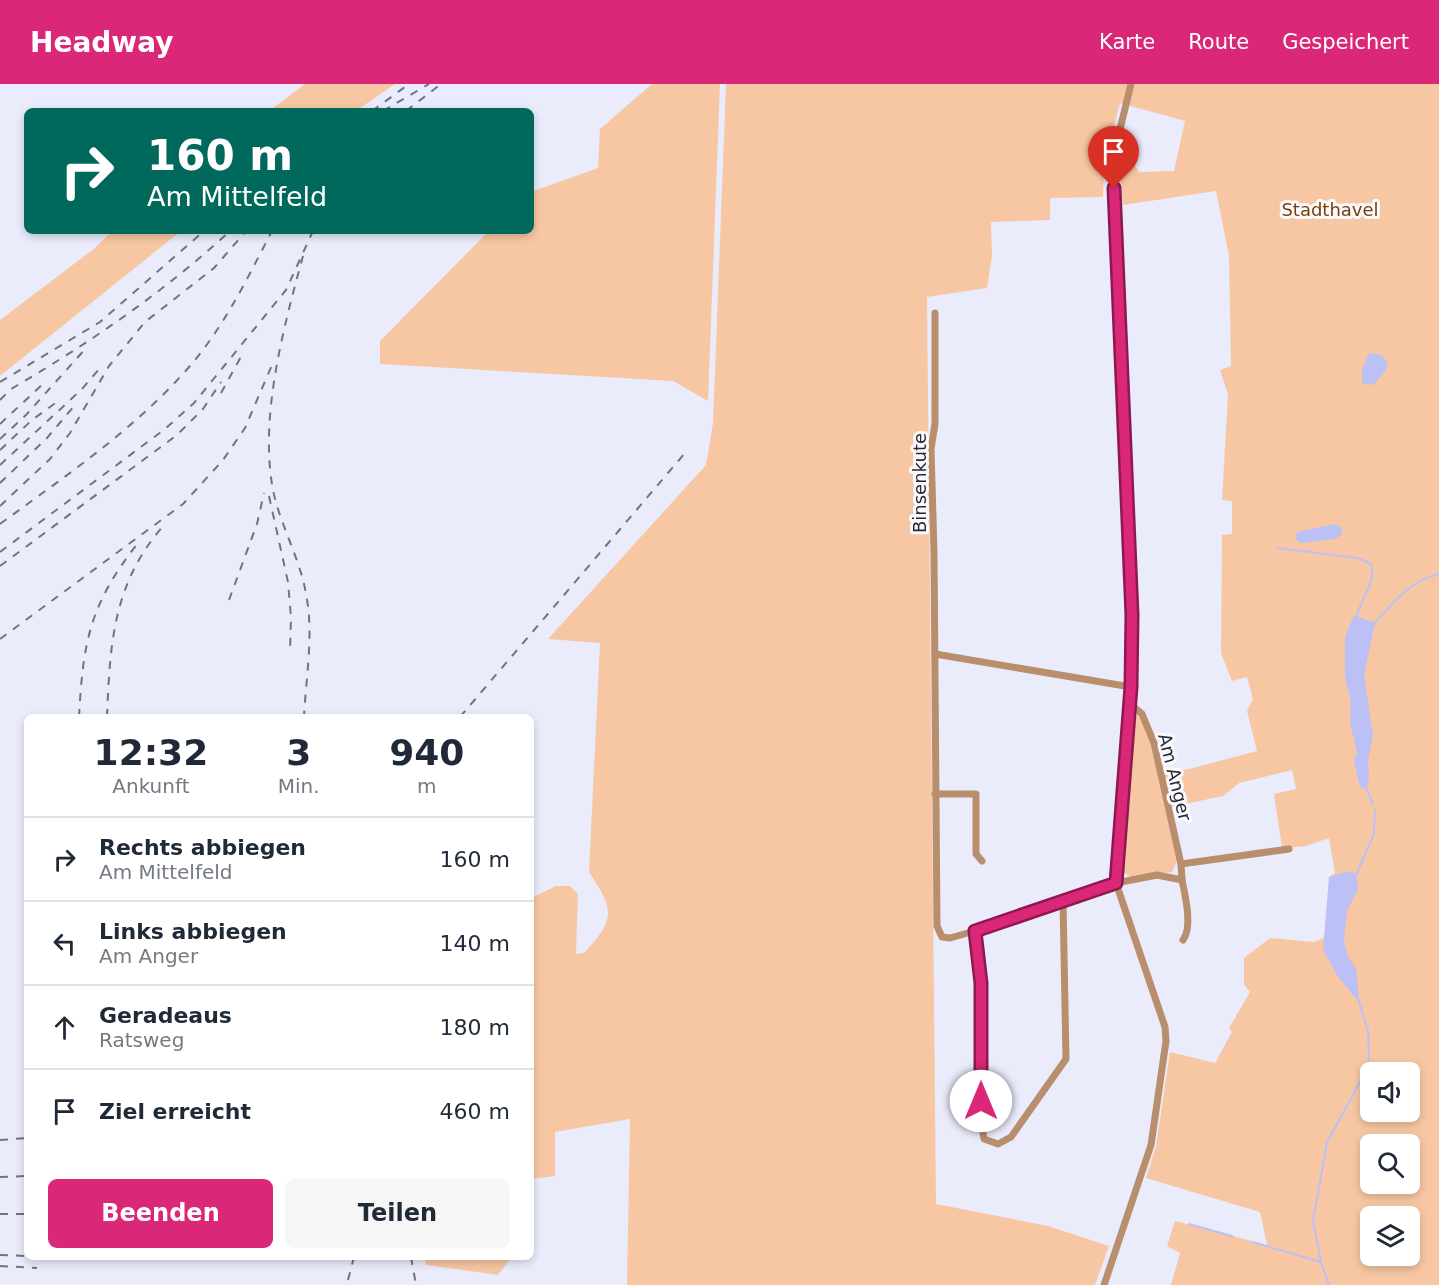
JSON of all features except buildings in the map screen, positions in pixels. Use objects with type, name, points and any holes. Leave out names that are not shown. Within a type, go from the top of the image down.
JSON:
[{"type":"street","name":"Am Anger","points":[[1116,883],[1131,687],[1131,583],[1113,158],[1131,84]]},
{"type":"street","name":"Binsenkute","points":[[935,313],[935,424],[931,449],[937,931],[942,937],[950,938],[975,931]]},
{"type":"street","points":[[935,654],[1131,687]]},
{"type":"street","name":"Am Anger","points":[[1129,703],[1142,714],[1154,743],[1181,864],[1187,922],[1187,934],[1182,940]]},
{"type":"street","points":[[935,794],[976,794],[976,854],[982,861]]},
{"type":"street","points":[[1181,864],[1289,849]]},
{"type":"street","points":[[1063,901],[1066,1059],[1011,1137],[998,1144],[984,1139],[981,1122],[981,983],[975,931],[1063,901],[1116,883],[1157,875],[1182,880]]},
{"type":"street","points":[[1104,1285],[1151,1145],[1166,1041],[1165,1027],[1116,883]]},
{"type":"green space","points":[[305,84],[395,84],[360,108],[273,108]]},
{"type":"green space","points":[[652,84],[720,84],[708,401],[673,381],[380,364],[380,341],[486,234],[534,234],[534,191],[598,168],[600,129]]},
{"type":"green space","name":"Stadthavel","points":[[726,84],[1439,84],[1439,1285],[1171,1285],[1180,1253],[1167,1246],[1175,1221],[1267,1245],[1260,1212],[1146,1178],[1156,1146],[1170,1052],[1215,1063],[1232,1032],[1229,1028],[1250,992],[1244,984],[1244,958],[1270,938],[1314,942],[1326,937],[1329,877],[1335,873],[1329,838],[1306,846],[1282,848],[1274,794],[1296,789],[1292,770],[1239,783],[1223,796],[1171,807],[1163,773],[1189,769],[1257,751],[1247,711],[1253,699],[1247,677],[1232,681],[1221,653],[1222,535],[1232,534],[1232,501],[1222,500],[1228,395],[1220,370],[1231,366],[1229,256],[1216,191],[1123,205],[1119,161],[1133,163],[1139,172],[1174,171],[1185,121],[1120,103],[1104,165],[1103,197],[1050,198],[1050,220],[991,222],[992,256],[987,288],[927,297],[936,1204],[1048,1226],[1109,1246],[1095,1285],[627,1285],[630,1119],[555,1132],[555,1176],[534,1179],[534,897],[556,886],[570,886],[578,894],[576,954],[584,953],[602,931],[608,914],[603,896],[589,872],[600,643],[548,639],[706,465],[713,423]]},
{"type":"green space","points":[[109,234],[177,234],[0,376],[0,320],[95,248]]},
{"type":"green space","points":[[1133,714],[1140,717],[1151,743],[1178,859],[1172,872],[1131,877],[1124,873]]},
{"type":"green space","points":[[425,1260],[510,1260],[498,1275],[426,1265]]},
{"type":"water","points":[[1369,353],[1382,355],[1388,364],[1384,373],[1373,385],[1362,383],[1362,370]]},
{"type":"water","points":[[1335,524],[1342,528],[1342,534],[1335,539],[1301,543],[1295,538],[1297,532]]},
{"type":"water","points":[[1354,615],[1375,623],[1364,675],[1373,736],[1368,760],[1369,779],[1366,789],[1360,787],[1354,761],[1357,753],[1350,722],[1351,702],[1345,677],[1345,637]]},
{"type":"water","points":[[1349,871],[1356,874],[1358,889],[1347,911],[1344,940],[1348,957],[1356,968],[1359,998],[1355,998],[1337,975],[1323,950],[1329,877]]},
{"type":"waterway","points":[[1278,548],[1358,558],[1371,564],[1372,578],[1356,618]]},
{"type":"waterway","points":[[1373,625],[1410,587],[1439,574]]},
{"type":"waterway","points":[[1366,788],[1373,804]]},
{"type":"waterway","points":[[1356,875],[1374,834],[1375,810]]},
{"type":"waterway","points":[[1329,1285],[1321,1262],[1313,1221],[1327,1142],[1364,1075],[1369,1058],[1368,1031],[1358,998]]},
{"type":"waterway","points":[[1189,1224],[1232,1236]]},
{"type":"waterway","points":[[1252,1242],[1321,1262]]},
{"type":"railway","points":[[376,108],[409,84]]},
{"type":"railway","points":[[388,108],[429,84]]},
{"type":"railway","points":[[410,108],[441,84]]},
{"type":"railway","points":[[0,382],[100,322],[201,234]]},
{"type":"railway","points":[[0,400],[11,389],[125,316],[179,275],[227,234]]},
{"type":"railway","points":[[0,506],[50,459],[70,433],[109,366],[145,322],[214,268],[243,234]]},
{"type":"railway","points":[[0,524],[127,428],[174,384],[217,330],[270,234]]},
{"type":"railway","points":[[0,552],[165,429],[194,403],[286,290],[312,234]]},
{"type":"railway","points":[[303,256],[281,341],[271,402],[269,462],[276,503],[299,567],[308,609],[309,640],[304,714]]},
{"type":"railway","points":[[0,439],[26,415],[87,347]]},
{"type":"railway","points":[[221,393],[243,353]]},
{"type":"railway","points":[[0,639],[183,504],[223,460],[245,428],[272,365]]},
{"type":"railway","points":[[0,465],[81,390],[101,367]]},
{"type":"railway","points":[[0,566],[177,435],[203,409],[221,382]]},
{"type":"railway","points":[[0,424],[44,383]]},
{"type":"railway","points":[[0,450],[32,420],[61,399]]},
{"type":"railway","points":[[0,483],[47,438],[75,405]]},
{"type":"railway","points":[[463,714],[685,453]]},
{"type":"railway","points":[[229,600],[257,524],[264,493]]},
{"type":"railway","points":[[269,496],[288,582],[291,617],[290,652]]},
{"type":"railway","points":[[107,714],[113,639],[125,591],[134,568],[165,524]]},
{"type":"railway","points":[[79,714],[83,666],[92,624],[109,585],[138,543]]},
{"type":"railway","points":[[0,1140],[24,1138]]},
{"type":"railway","points":[[0,1177],[24,1176]]},
{"type":"railway","points":[[0,1214],[24,1214]]},
{"type":"railway","points":[[0,1255],[24,1256]]},
{"type":"railway","points":[[348,1280],[353,1260]]},
{"type":"railway","points":[[412,1260],[416,1285]]},
{"type":"railway","points":[[0,1266],[37,1268]]},
{"type":"route","points":[[981,1101],[981,983],[975,931],[1116,883],[1131,687],[1132,615],[1114,188]]}]
